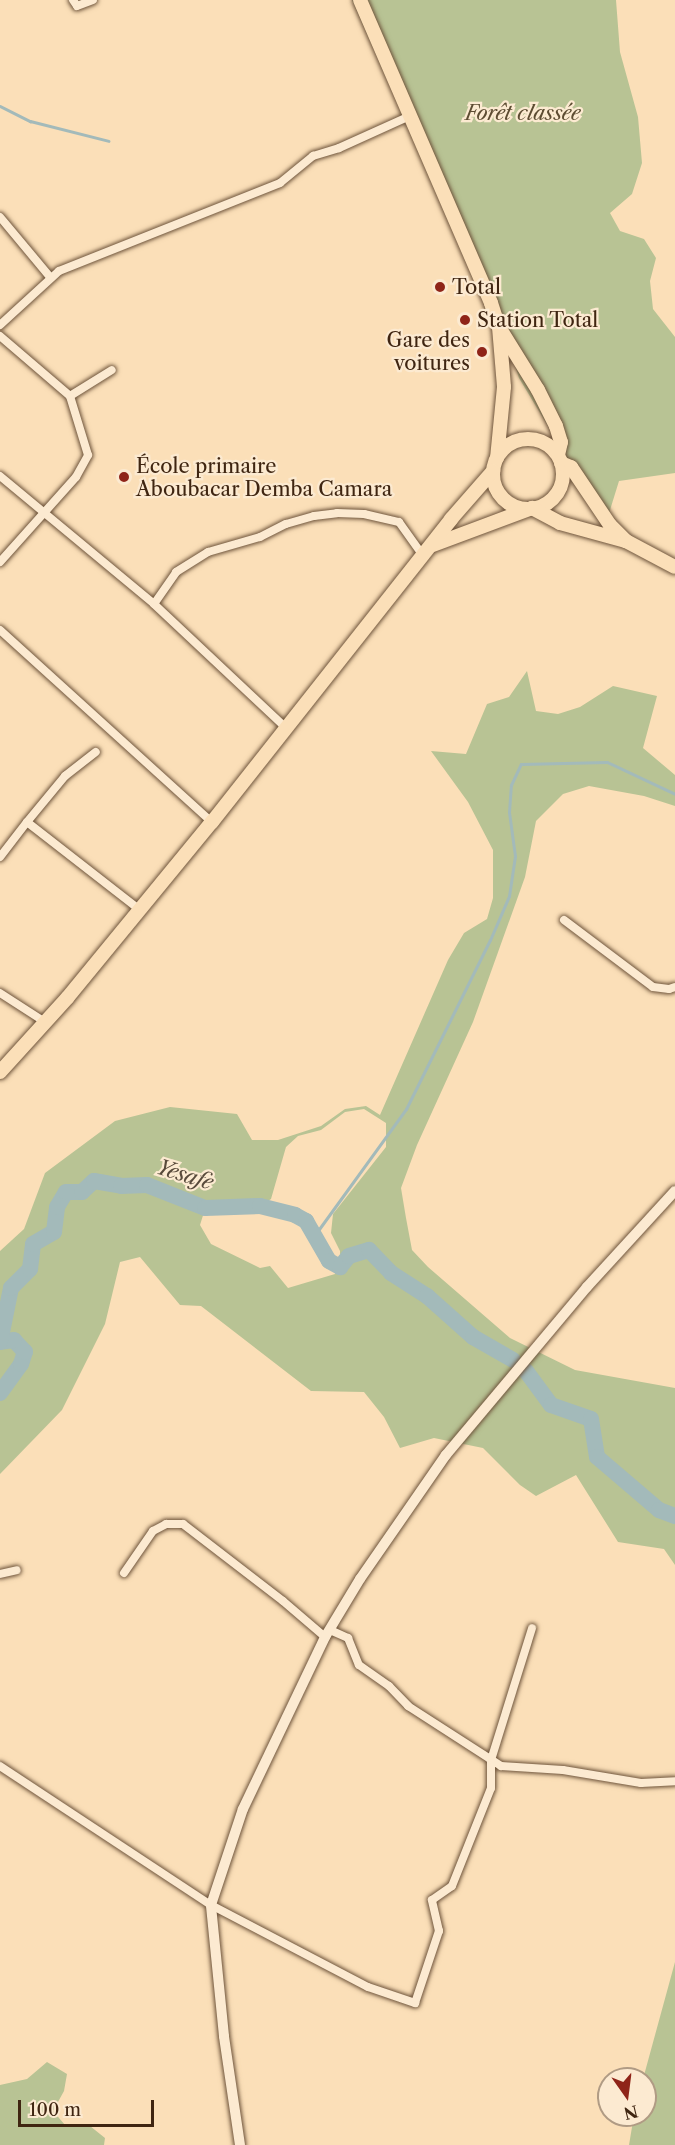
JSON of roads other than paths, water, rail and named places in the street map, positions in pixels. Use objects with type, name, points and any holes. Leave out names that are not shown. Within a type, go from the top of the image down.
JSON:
[{"type":"highway","points":[[360,0],[492,303],[499,327],[504,387],[494,481],[504,499],[522,508],[532,508],[560,523],[626,541],[675,567]]},
{"type":"highway","points":[[433,545],[551,500],[558,492],[563,473],[560,459],[561,442],[556,426],[538,390],[499,327]]},
{"type":"highway","points":[[0,1072],[45,1022],[212,822],[424,557],[495,465],[503,450],[521,440],[542,442],[571,467],[610,525],[626,541]]},
{"type":"street","points":[[73,0],[77,6],[93,0]]},
{"type":"street","points":[[0,325],[59,271],[280,183],[312,156],[339,148],[410,116]]},
{"type":"street","points":[[0,217],[50,277]]},
{"type":"street","points":[[0,336],[70,396],[88,455],[76,477],[42,512],[0,562]]},
{"type":"street","points":[[70,396],[112,370]]},
{"type":"street","points":[[0,476],[154,604],[286,728]]},
{"type":"street","points":[[154,604],[176,572],[208,552],[260,537],[286,524],[314,516],[337,513],[364,514],[399,522],[424,557]]},
{"type":"street","points":[[0,630],[212,822]]},
{"type":"street","points":[[0,857],[65,776],[96,752]]},
{"type":"street","points":[[27,822],[140,909]]},
{"type":"street","points":[[564,920],[653,987],[669,989],[675,987]]},
{"type":"street","points":[[0,993],[45,1022]]},
{"type":"street","points":[[240,2145],[224,2036],[211,1905],[243,1809],[327,1634],[366,1570],[446,1455],[587,1287],[675,1191]]},
{"type":"street","points":[[124,1573],[153,1531],[166,1524],[183,1524],[327,1634],[348,1638],[359,1665],[389,1686],[408,1706],[501,1766],[563,1770],[641,1783],[675,1781]]},
{"type":"street","points":[[0,1574],[17,1570]]},
{"type":"street","points":[[0,1766],[211,1905],[368,1987],[415,2003],[439,1931],[432,1900],[452,1886],[491,1788],[491,1760],[532,1628]]},
{"type":"waterway","points":[[0,106],[30,121],[109,141]]},
{"type":"waterway","points":[[314,1236],[406,1109],[490,940],[509,896],[515,856],[509,812],[511,785],[521,764],[607,762],[675,794]]},
{"type":"waterway","name":"Yesafe","points":[[0,1393],[21,1364],[25,1352],[14,1340],[0,1342],[11,1288],[30,1269],[33,1244],[54,1232],[57,1207],[66,1192],[82,1192],[94,1181],[121,1186],[147,1185],[205,1208],[260,1206],[295,1215],[306,1221],[329,1261],[340,1267],[349,1256],[369,1250],[391,1273],[427,1296],[473,1337],[513,1360]]},
{"type":"waterway","name":"Yesafe","points":[[526,1371],[551,1405],[591,1419],[597,1457],[659,1510],[675,1516]]},
{"type":"place","name":"Total","points":[[440,287]]},
{"type":"place","name":"Station Total","points":[[465,320]]},
{"type":"place","name":"Gare des voitures","points":[[482,352]]},
{"type":"place","name":"École primaire Aboubacar Demba Camara","points":[[124,477]]},
{"type":"park label","name":"Forêt classée","points":[[523,113]]}]
